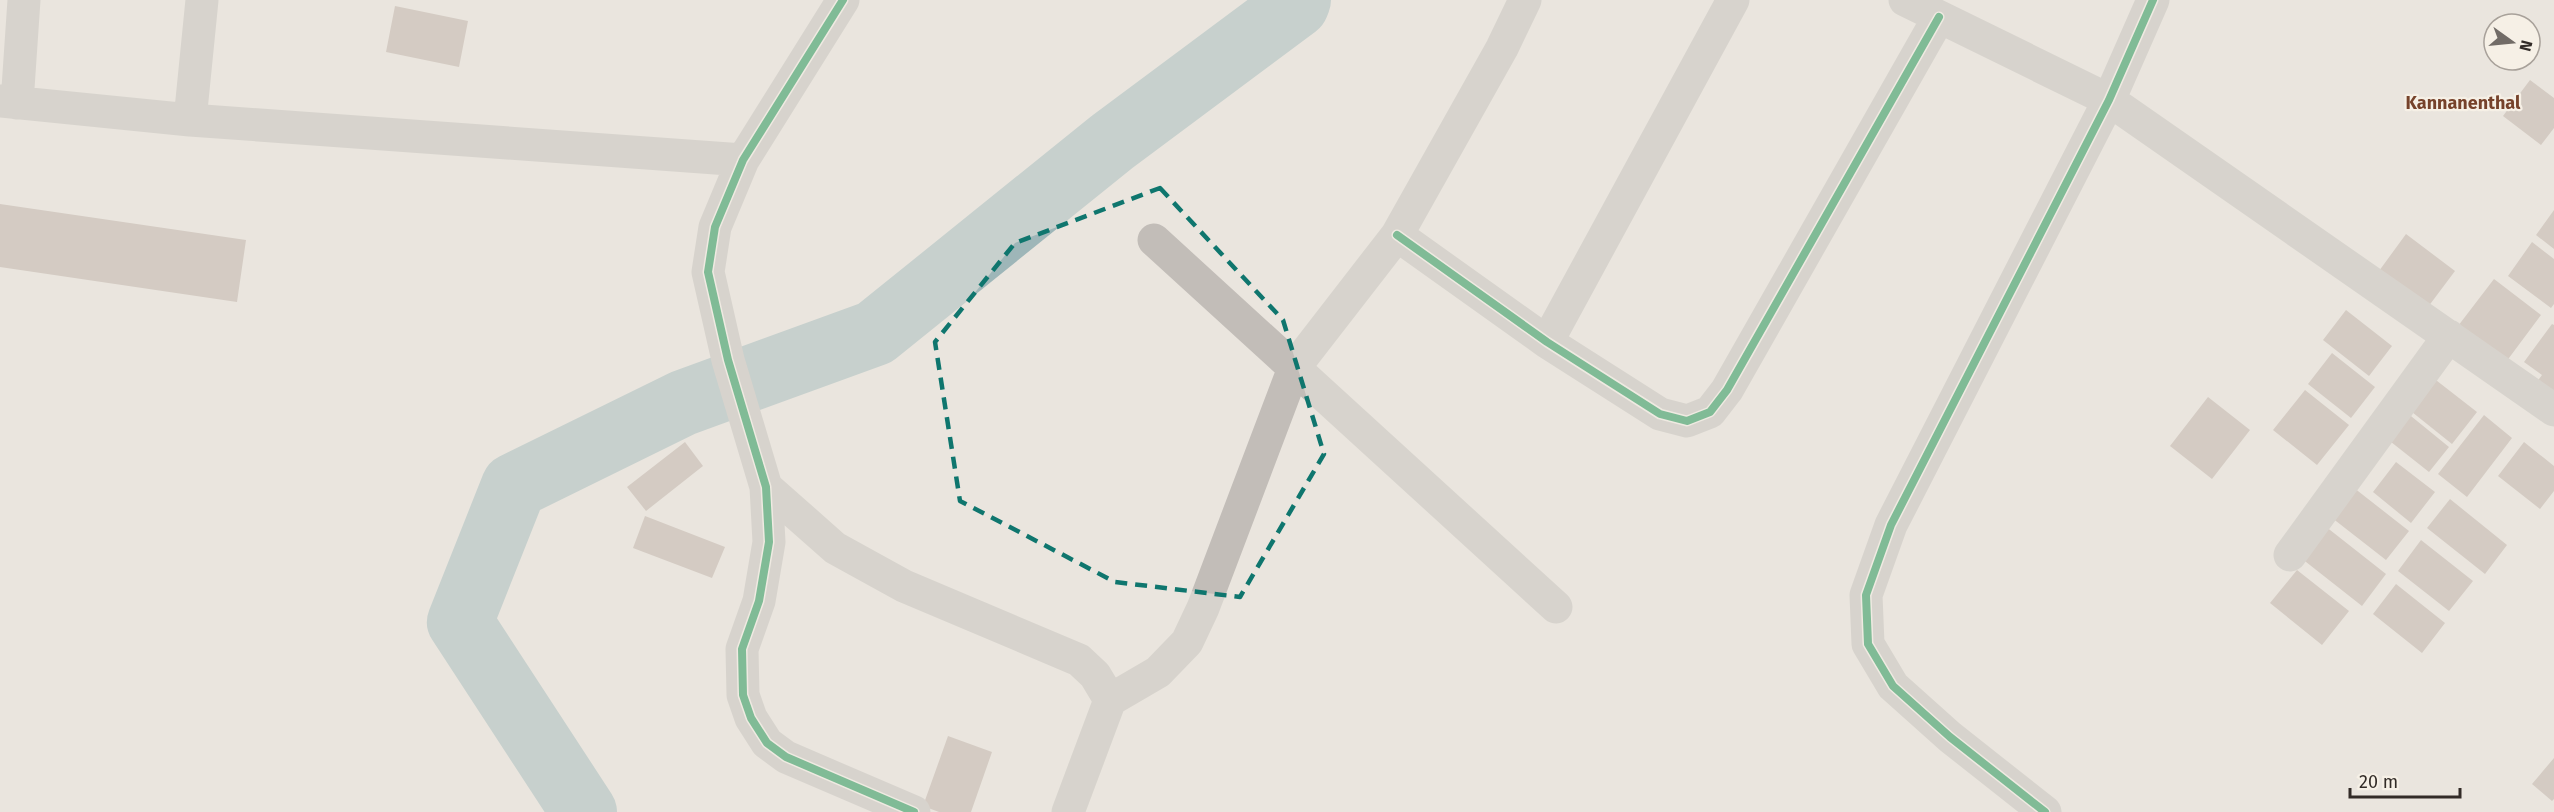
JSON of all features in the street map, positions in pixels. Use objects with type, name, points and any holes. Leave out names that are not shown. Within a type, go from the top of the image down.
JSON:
[{"type":"street","points":[[24,0],[8,102],[190,120],[743,159]]},
{"type":"street","points":[[190,120],[202,0]]},
{"type":"street","points":[[843,0],[743,159],[715,227],[708,272],[728,360],[766,487],[769,542],[759,601],[742,649],[743,695],[751,718],[767,743],[786,756],[914,812]]},
{"type":"street","points":[[1068,812],[1110,700],[1158,672],[1186,642],[1203,608],[1294,368],[1397,235],[1502,48],[1525,0]]},
{"type":"street","points":[[1547,342],[1733,0]]},
{"type":"street","points":[[1905,0],[2109,100],[2554,410]]},
{"type":"street","points":[[2045,812],[1950,737],[1893,686],[1868,644],[1866,594],[1891,525],[2109,100],[2153,0]]},
{"type":"street","points":[[1397,235],[1547,342],[1660,414],[1687,421],[1710,412],[1733,379],[1939,17]]},
{"type":"street","points":[[1154,240],[1556,607]]},
{"type":"street","points":[[2290,555],[2449,336]]},
{"type":"street","points":[[766,487],[835,548],[894,581],[1080,660],[1095,675],[1110,700]]},
{"type":"highlighted area","points":[[1160,188],[1283,320],[1324,454],[1240,597],[1115,582],[960,501],[935,342],[1015,243]]},
{"type":"building","points":[[395,6],[468,21],[459,67],[386,52]]},
{"type":"building","points":[[2530,80],[2554,98],[2554,128],[2541,145],[2503,116]]},
{"type":"building","points":[[0,204],[246,240],[237,302],[0,267]]},
{"type":"building","points":[[2554,210],[2554,249],[2536,235]]},
{"type":"building","points":[[2406,234],[2455,271],[2428,307],[2379,271]]},
{"type":"building","points":[[2532,242],[2554,259],[2554,304],[2551,308],[2508,276]]},
{"type":"building","points":[[2494,279],[2541,315],[2506,362],[2458,326]]},
{"type":"building","points":[[2346,310],[2392,346],[2369,376],[2323,340]]},
{"type":"building","points":[[2552,324],[2554,325],[2554,403],[2533,387],[2542,375],[2524,362]]},
{"type":"building","points":[[2332,353],[2375,387],[2351,418],[2308,384]]},
{"type":"building","points":[[2432,377],[2477,412],[2452,444],[2407,408]]},
{"type":"building","points":[[2305,390],[2349,425],[2317,465],[2273,430]]},
{"type":"building","points":[[2208,397],[2250,430],[2212,479],[2170,446]]},
{"type":"building","points":[[2406,412],[2449,447],[2429,472],[2386,438]]},
{"type":"building","points":[[2484,415],[2512,438],[2467,497],[2438,474]]},
{"type":"building","points":[[685,442],[703,466],[646,511],[627,487]]},
{"type":"building","points":[[2524,442],[2554,466],[2554,491],[2540,509],[2498,476]]},
{"type":"building","points":[[2396,462],[2435,492],[2411,523],[2373,492]]},
{"type":"building","points":[[2349,484],[2409,531],[2386,560],[2327,514]]},
{"type":"building","points":[[2450,499],[2507,545],[2485,574],[2427,528]]},
{"type":"building","points":[[645,516],[725,547],[712,578],[633,548]]},
{"type":"building","points":[[2325,526],[2386,574],[2362,606],[2301,558]]},
{"type":"building","points":[[2421,540],[2473,581],[2449,611],[2398,571]]},
{"type":"building","points":[[2297,570],[2349,611],[2322,645],[2270,603]]},
{"type":"building","points":[[2396,584],[2445,623],[2422,653],[2373,614]]},
{"type":"building","points":[[948,736],[992,752],[971,812],[939,812],[923,806]]},
{"type":"building","points":[[2554,758],[2554,799],[2552,801],[2532,784]]},
{"type":"waterway","points":[[584,812],[460,622],[514,486],[683,403],[875,333],[1112,142],[1296,5],[1298,0]]},
{"type":"cycle path","points":[[843,0],[743,160],[715,227],[708,272],[728,360],[766,487],[769,542],[759,601],[742,649],[743,695],[751,718],[767,743],[786,757],[914,812]]},
{"type":"cycle path","points":[[2045,812],[1950,737],[1893,686],[1868,644],[1866,595],[1891,525],[2109,100],[2153,0]]},
{"type":"cycle path","points":[[1397,235],[1547,342],[1660,414],[1687,421],[1710,412],[1727,390],[1939,17]]},
{"type":"district","name":"Kannanenthal","points":[[2463,103]]}]
